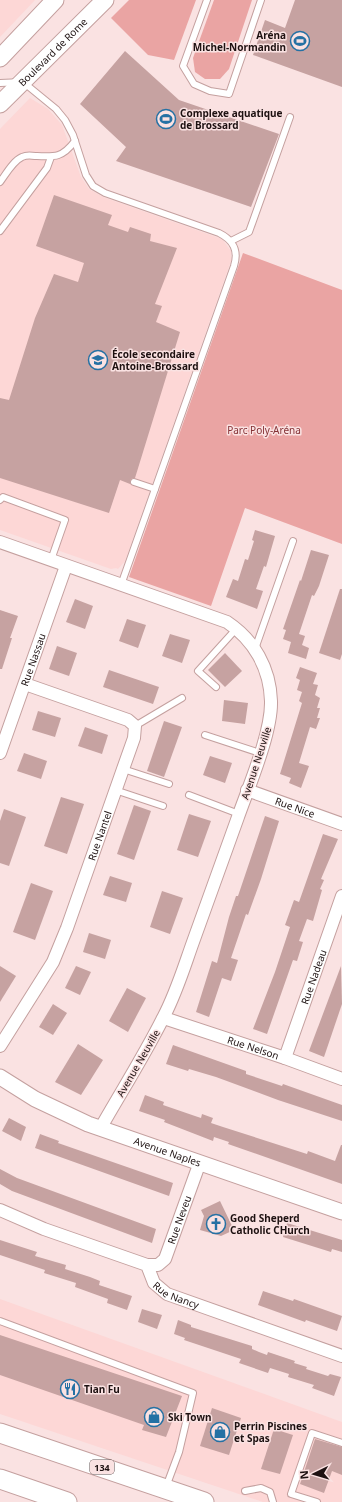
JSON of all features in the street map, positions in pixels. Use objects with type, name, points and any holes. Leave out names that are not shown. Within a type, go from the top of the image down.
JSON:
[{"type":"main road","points":[[0,58],[55,0]]},
{"type":"main road","name":"Boulevard de Rome","points":[[0,104],[105,0]]},
{"type":"main road","name":"134","points":[[0,1433],[204,1502]]},
{"type":"main road","points":[[0,1480],[65,1502]]},
{"type":"street","name":"Avenue Neuville","points":[[0,542],[222,620],[237,628],[255,649],[267,675],[271,702],[268,728],[248,790],[164,1018],[100,1129]]},
{"type":"street","name":"Rue Nassau","points":[[0,753],[66,566]]},
{"type":"street","points":[[25,684],[128,720],[135,726]]},
{"type":"street","name":"Rue Nantel","points":[[0,1046],[52,962],[67,928],[134,738],[135,726]]},
{"type":"street","name":"Rue Nice","points":[[248,790],[342,824]]},
{"type":"street","name":"Rue Nadeau","points":[[285,1058],[342,896]]},
{"type":"street","name":"Rue Nelson","points":[[164,1018],[285,1058],[342,1079]]},
{"type":"street","name":"Avenue Naples","points":[[0,1077],[35,1099],[100,1129],[200,1162],[342,1212]]},
{"type":"street","name":"Rue Neveu","points":[[147,1265],[158,1265],[165,1259],[200,1162]]},
{"type":"street","points":[[0,1210],[44,1229],[147,1265]]},
{"type":"street","name":"Rue Nancy","points":[[147,1265],[154,1283],[166,1294],[342,1356]]},
{"type":"lane","points":[[207,0],[183,66],[194,84],[210,91],[229,94],[261,0]]},
{"type":"lane","points":[[0,83],[23,82],[63,116],[75,141],[86,176],[98,190],[219,233],[231,241],[236,251],[234,266],[121,585]]},
{"type":"lane","points":[[231,241],[249,232],[290,117]]},
{"type":"lane","points":[[0,182],[17,160],[22,157],[28,155],[51,157],[63,154],[75,141]]},
{"type":"lane","points":[[0,231],[47,168],[51,157]]},
{"type":"lane","points":[[134,482],[155,489]]},
{"type":"lane","points":[[0,500],[2,497],[65,520],[52,560]]},
{"type":"lane","points":[[255,649],[293,541]]},
{"type":"lane","points":[[216,687],[198,671],[237,628]]},
{"type":"lane","points":[[135,726],[182,698]]},
{"type":"lane","points":[[205,735],[260,753]]},
{"type":"lane","points":[[123,769],[170,784]]},
{"type":"lane","points":[[115,790],[163,806]]},
{"type":"lane","points":[[189,795],[239,814]]},
{"type":"lane","points":[[0,1321],[193,1393],[179,1452],[166,1488]]},
{"type":"lane","points":[[317,1502],[291,1494],[312,1433],[342,1443]]},
{"type":"lane","points":[[245,1491],[264,1489],[270,1492],[273,1502]]},
{"type":"shaded area","points":[[0,0],[35,0],[0,37]]},
{"type":"shaded area","name":"École secondaire Antoine-Brossard","points":[[30,98],[48,109],[62,125],[81,177],[89,189],[103,197],[222,239],[231,251],[231,261],[125,561],[118,569],[111,569],[0,530],[0,129]]},
{"type":"shaded area","points":[[0,1299],[342,1422],[342,1502],[263,1502],[0,1414]]},
{"type":"green space","points":[[129,0],[196,0],[174,60],[148,55],[111,18]]},
{"type":"green space","points":[[214,0],[252,0],[229,69],[220,79],[205,79],[195,72],[193,58]]},
{"type":"green space","name":"Parc Poly-Aréna","points":[[243,253],[342,290],[342,544],[245,508],[211,606],[129,577]]},
{"type":"building","name":"Aréna Michel-Normandin","points":[[295,0],[342,0],[342,87],[253,55],[265,20],[285,28]]},
{"type":"building","name":"Complexe aquatique de Brossard","points":[[125,51],[179,100],[279,134],[251,207],[116,161],[126,147],[80,104]]},
{"type":"building","points":[[54,195],[112,215],[108,225],[128,232],[130,227],[151,234],[150,241],[177,248],[155,304],[162,306],[156,322],[180,332],[135,478],[131,479],[130,484],[120,480],[109,513],[0,478],[0,398],[9,400],[35,318],[54,274],[78,282],[84,263],[36,246]]},
{"type":"building","points":[[255,530],[275,536],[266,567],[264,566],[256,589],[263,591],[257,609],[226,597],[233,579],[238,581],[245,559],[248,560],[254,541],[252,540]]},
{"type":"building","points":[[311,550],[329,555],[319,586],[314,596],[312,595],[299,634],[305,636],[302,645],[309,648],[306,659],[288,653],[291,642],[283,639],[286,630],[283,629]]},
{"type":"building","points":[[340,589],[342,589],[342,654],[340,660],[319,653]]},
{"type":"building","points":[[75,599],[93,606],[85,629],[66,622]]},
{"type":"building","points":[[0,610],[18,616],[10,638],[12,638],[2,669],[0,669]]},
{"type":"building","points":[[127,619],[146,625],[138,648],[119,641]]},
{"type":"building","points":[[170,634],[190,640],[182,663],[162,656]]},
{"type":"building","points":[[57,646],[77,653],[69,676],[49,669]]},
{"type":"building","points":[[225,653],[242,671],[225,687],[208,670]]},
{"type":"building","points":[[300,667],[317,673],[313,684],[318,685],[315,695],[320,698],[317,708],[320,708],[317,718],[320,718],[316,729],[310,727],[299,763],[309,766],[301,788],[289,783],[291,778],[280,774],[302,703],[299,701],[302,692],[297,690],[300,680],[296,678]]},
{"type":"building","points":[[109,670],[159,687],[153,704],[103,687]]},
{"type":"building","points":[[224,700],[248,703],[245,724],[222,721]]},
{"type":"building","points":[[38,711],[61,718],[55,737],[32,730]]},
{"type":"building","points":[[164,721],[182,727],[164,777],[147,771]]},
{"type":"building","points":[[85,727],[108,735],[102,754],[78,746]]},
{"type":"building","points":[[24,753],[47,761],[41,779],[17,771]]},
{"type":"building","points":[[210,756],[232,763],[225,783],[203,775]]},
{"type":"building","points":[[61,797],[84,804],[67,854],[44,846]]},
{"type":"building","points":[[134,805],[151,811],[134,860],[117,854]]},
{"type":"building","points":[[4,809],[26,817],[9,866],[0,863],[0,821]]},
{"type":"building","points":[[189,814],[211,821],[198,857],[177,850]]},
{"type":"building","points":[[265,816],[279,821],[261,879],[248,915],[246,914],[231,958],[238,960],[231,981],[222,978],[209,1017],[196,1012],[212,961],[217,963],[229,917],[236,896],[238,896]]},
{"type":"building","points":[[323,834],[338,839],[321,879],[324,880],[320,889],[322,890],[313,921],[307,919],[299,941],[303,942],[297,961],[293,960],[267,1034],[253,1029],[275,972],[290,927],[285,925],[294,900],[299,902]]},
{"type":"building","points":[[110,876],[132,883],[126,902],[103,895]]},
{"type":"building","points":[[31,883],[53,891],[35,940],[13,932]]},
{"type":"building","points":[[162,891],[183,898],[170,934],[150,927]]},
{"type":"building","points":[[89,933],[111,940],[105,959],[83,952]]},
{"type":"building","points":[[0,966],[16,976],[0,1002]]},
{"type":"building","points":[[76,966],[91,972],[80,995],[65,988]]},
{"type":"building","points":[[341,966],[342,1004],[324,1057],[309,1051]]},
{"type":"building","points":[[127,988],[146,998],[128,1032],[109,1021]]},
{"type":"building","points":[[53,1004],[67,1013],[53,1035],[39,1027]]},
{"type":"building","points":[[78,1044],[103,1060],[81,1095],[55,1082]]},
{"type":"building","points":[[173,1045],[246,1071],[246,1074],[282,1086],[283,1084],[342,1105],[342,1121],[278,1100],[216,1077],[189,1069],[188,1071],[166,1064]]},
{"type":"building","points":[[145,1095],[164,1102],[163,1105],[195,1116],[201,1118],[202,1114],[213,1118],[211,1123],[307,1154],[308,1151],[335,1161],[342,1145],[342,1184],[228,1144],[229,1142],[214,1137],[213,1141],[164,1122],[165,1120],[139,1111]]},
{"type":"building","points":[[9,1118],[26,1127],[21,1141],[2,1131]]},
{"type":"building","points":[[40,1134],[59,1141],[58,1143],[173,1183],[169,1196],[35,1148]]},
{"type":"building","points":[[0,1169],[17,1178],[156,1229],[152,1243],[12,1191],[0,1184]]},
{"type":"building","name":"Good Sheperd Catholic CHurch","points":[[220,1201],[234,1230],[221,1236],[200,1230],[204,1216],[201,1210]]},
{"type":"building","points":[[287,1223],[342,1240],[342,1252],[332,1249],[331,1252],[283,1237]]},
{"type":"building","points":[[0,1240],[37,1252],[35,1256],[66,1265],[65,1269],[100,1281],[99,1285],[132,1296],[127,1310],[107,1303],[108,1299],[75,1287],[76,1283],[44,1273],[45,1270],[0,1255]]},
{"type":"building","points":[[263,1291],[293,1301],[294,1299],[342,1316],[337,1331],[306,1320],[305,1322],[258,1305]]},
{"type":"building","points":[[142,1309],[162,1315],[157,1329],[138,1322]]},
{"type":"building","points":[[178,1320],[191,1325],[191,1327],[252,1346],[252,1349],[267,1355],[268,1352],[295,1361],[294,1363],[307,1367],[306,1369],[328,1376],[330,1374],[341,1377],[334,1396],[312,1388],[314,1385],[288,1377],[289,1374],[270,1368],[268,1373],[239,1363],[241,1359],[184,1340],[185,1338],[174,1334]]},
{"type":"building","points":[[0,1335],[182,1396],[166,1437],[142,1430],[144,1425],[0,1375]]},
{"type":"building","name":"Perrin Piscines et Spas","points":[[212,1408],[241,1418],[229,1455],[200,1446]]},
{"type":"building","points":[[274,1429],[293,1435],[280,1474],[261,1469]]},
{"type":"building","points":[[315,1439],[342,1447],[342,1475],[332,1471],[324,1493],[300,1484]]},
{"type":"place","name":"Aréna Michel-Normandin","points":[[300,41]]},
{"type":"place","name":"Complexe aquatique de Brossard","points":[[166,119]]},
{"type":"place","name":"École secondaire Antoine-Brossard","points":[[98,360]]},
{"type":"place","name":"Good Sheperd Catholic CHurch","points":[[216,1224]]},
{"type":"place","name":"Tian Fu","points":[[70,1389]]},
{"type":"place","name":"Ski Town","points":[[154,1417]]},
{"type":"place","name":"Perrin Piscines et Spas","points":[[220,1432]]}]
